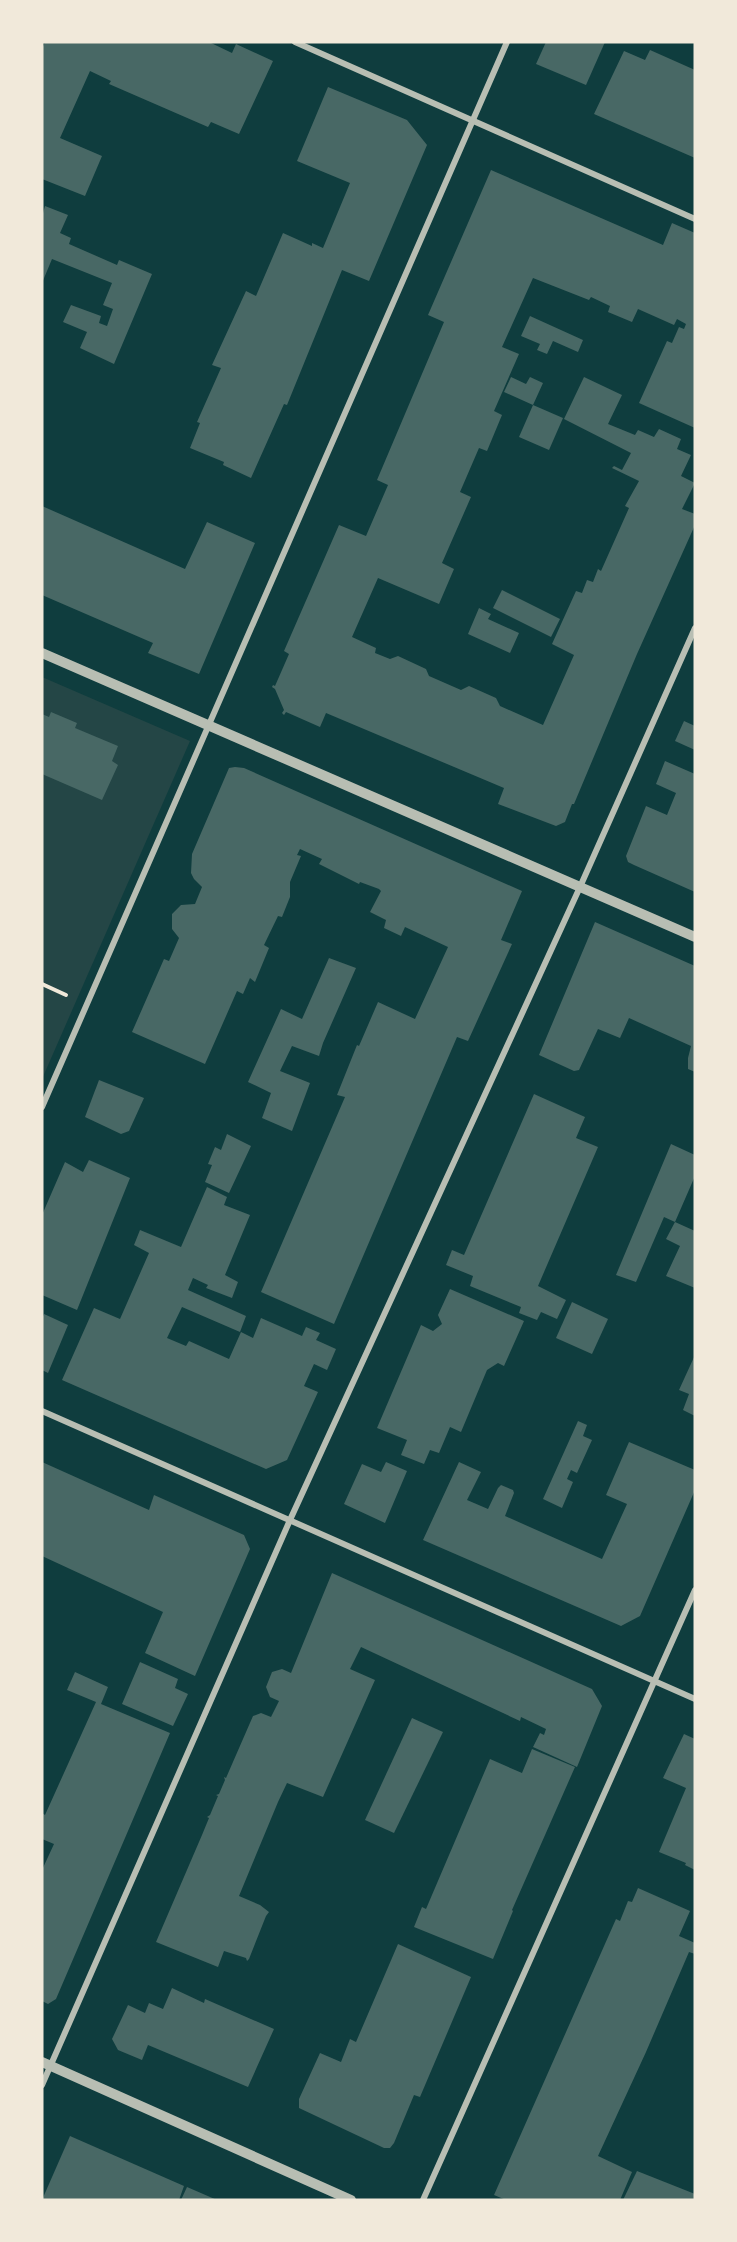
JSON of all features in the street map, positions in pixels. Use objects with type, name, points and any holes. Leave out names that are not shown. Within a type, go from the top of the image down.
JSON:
[{"type":"street","points":[[295,42],[695,219]]},
{"type":"street","points":[[42,1107],[507,42]]},
{"type":"street","points":[[42,2085],[46,2064],[290,1520],[580,887],[695,628]]},
{"type":"street","points":[[42,653],[695,937]]},
{"type":"street","points":[[42,1411],[695,1699]]},
{"type":"street","points":[[423,2200],[695,1590]]},
{"type":"street","points":[[46,2064],[351,2200]]},
{"type":"path","points":[[42,984],[68,996]]},
{"type":"shaded area","points":[[42,677],[190,741],[42,1079]]},
{"type":"building","points":[[45,42],[209,42],[232,53],[236,44],[273,61],[239,134],[211,122],[208,127],[109,84],[111,81],[90,71],[60,138],[102,156],[85,196],[42,179],[42,49]]},
{"type":"building","points":[[546,42],[605,42],[586,85],[536,64]]},
{"type":"building","points":[[650,50],[695,70],[695,158],[594,114],[624,51],[645,60]]},
{"type":"building","points":[[328,87],[407,120],[427,145],[369,281],[342,270],[287,405],[284,404],[251,478],[223,465],[224,462],[190,448],[200,423],[197,422],[221,368],[212,365],[246,291],[256,296],[283,233],[312,246],[312,243],[323,248],[350,183],[297,161]]},
{"type":"building","points":[[491,170],[663,245],[672,223],[695,233],[695,428],[639,403],[667,341],[672,343],[679,327],[684,329],[686,324],[677,319],[674,325],[638,309],[632,322],[608,312],[610,306],[591,297],[589,300],[533,278],[502,347],[519,354],[494,411],[502,415],[487,451],[479,448],[460,492],[471,497],[442,563],[454,569],[439,604],[378,578],[352,637],[376,648],[375,653],[390,659],[398,656],[426,669],[429,676],[461,690],[469,686],[496,698],[500,706],[543,725],[574,655],[552,644],[576,591],[582,593],[587,580],[593,582],[598,569],[601,571],[629,508],[625,506],[639,481],[612,468],[614,466],[622,470],[631,453],[564,419],[584,377],[622,395],[608,424],[635,435],[638,430],[654,437],[659,429],[681,439],[677,449],[691,455],[681,476],[695,483],[682,509],[695,514],[695,525],[637,654],[574,804],[565,822],[556,826],[498,804],[504,788],[326,713],[320,727],[286,712],[284,715],[275,689],[272,687],[275,686],[289,654],[284,651],[339,525],[366,536],[388,485],[377,480],[444,322],[428,315]]},
{"type":"building","points":[[45,206],[68,215],[60,233],[71,238],[69,244],[117,265],[119,260],[152,274],[114,364],[80,348],[87,332],[63,322],[71,305],[101,316],[99,323],[107,326],[113,309],[103,305],[112,283],[52,259],[42,283],[42,217]]},
{"type":"building","points":[[530,316],[583,340],[578,352],[553,341],[547,354],[537,350],[540,344],[521,336]]},
{"type":"building","points":[[511,377],[526,384],[530,377],[543,383],[533,405],[504,392]]},
{"type":"building","points":[[533,405],[563,418],[549,450],[519,437]]},
{"type":"building","points":[[42,506],[185,569],[207,522],[255,543],[199,674],[148,653],[153,643],[42,595]]},
{"type":"building","points":[[502,590],[560,619],[551,637],[493,608]]},
{"type":"building","points":[[479,608],[491,614],[488,619],[519,633],[510,653],[468,634]]},
{"type":"building","points":[[51,712],[77,723],[75,728],[118,746],[112,761],[118,765],[102,800],[42,774],[42,714],[49,717]]},
{"type":"building","points":[[684,721],[695,726],[695,750],[675,741]]},
{"type":"building","points":[[665,761],[695,774],[695,892],[628,862],[626,856],[646,806],[667,815],[676,793],[656,784]]},
{"type":"building","points":[[229,768],[244,768],[522,891],[501,940],[512,944],[468,1041],[457,1037],[334,1324],[261,1292],[345,1097],[337,1095],[357,1045],[359,1046],[378,1002],[415,1019],[448,947],[405,927],[401,936],[384,928],[386,920],[370,912],[381,891],[379,889],[360,882],[359,884],[319,864],[322,859],[300,849],[297,855],[301,856],[290,882],[290,897],[282,917],[278,916],[264,945],[269,948],[255,982],[250,978],[243,994],[237,991],[205,1064],[132,1032],[164,959],[169,961],[179,938],[172,929],[172,914],[181,905],[195,904],[202,887],[191,873],[192,854]]},
{"type":"building","points":[[595,922],[695,966],[695,1072],[688,1069],[691,1046],[629,1018],[620,1038],[598,1029],[579,1070],[574,1071],[539,1055]]},
{"type":"building","points":[[329,958],[356,968],[319,1056],[292,1046],[280,1071],[310,1083],[292,1131],[262,1118],[271,1093],[248,1082],[281,1009],[302,1019]]},
{"type":"building","points":[[99,1080],[144,1098],[129,1131],[121,1134],[85,1117]]},
{"type":"building","points":[[534,1094],[585,1117],[576,1138],[598,1147],[538,1286],[566,1300],[557,1319],[541,1312],[537,1320],[519,1313],[521,1307],[470,1286],[473,1276],[446,1265],[452,1250],[464,1255]]},
{"type":"building","points":[[227,1134],[251,1146],[229,1193],[205,1182],[212,1165],[208,1164],[215,1147],[221,1150]]},
{"type":"building","points":[[671,1144],[695,1155],[695,1176],[675,1222],[664,1217],[636,1282],[616,1275]]},
{"type":"building","points":[[89,1160],[130,1178],[77,1310],[42,1295],[42,1215],[65,1162],[83,1172]]},
{"type":"building","points":[[207,1187],[227,1197],[224,1205],[250,1215],[225,1275],[238,1282],[232,1298],[206,1288],[208,1285],[193,1278],[188,1290],[246,1316],[240,1332],[182,1307],[167,1338],[186,1346],[189,1341],[229,1359],[241,1332],[253,1338],[261,1318],[302,1336],[306,1327],[320,1333],[316,1340],[336,1349],[327,1370],[314,1364],[304,1386],[318,1392],[287,1460],[266,1469],[62,1380],[94,1308],[120,1319],[149,1253],[134,1245],[140,1230],[181,1247]]},
{"type":"building","points":[[675,1222],[695,1231],[695,1288],[666,1276],[680,1246],[666,1239]]},
{"type":"building","points":[[450,1289],[524,1321],[504,1366],[498,1363],[487,1370],[461,1432],[450,1427],[439,1453],[430,1450],[424,1464],[401,1455],[407,1440],[377,1428],[421,1325],[433,1331],[442,1324],[438,1315]]},
{"type":"building","points":[[572,1302],[608,1319],[592,1354],[556,1338]]},
{"type":"building","points":[[44,1314],[68,1325],[48,1373],[42,1370],[42,1319]]},
{"type":"building","points":[[695,1355],[695,1416],[683,1410],[689,1394],[679,1390]]},
{"type":"building","points":[[578,1421],[587,1425],[583,1436],[592,1440],[577,1473],[571,1470],[567,1479],[573,1482],[562,1508],[543,1499]]},
{"type":"building","points":[[629,1442],[695,1470],[695,1490],[640,1616],[621,1626],[423,1540],[459,1462],[481,1472],[467,1500],[488,1509],[501,1485],[513,1490],[514,1493],[505,1516],[602,1559],[627,1504],[606,1495]]},
{"type":"building","points":[[42,1462],[149,1510],[154,1495],[244,1535],[250,1549],[195,1676],[145,1653],[163,1612],[42,1556]]},
{"type":"building","points":[[386,1462],[407,1471],[385,1523],[344,1504],[362,1464],[381,1472]]},
{"type":"building","points":[[332,1573],[592,1689],[602,1706],[577,1767],[533,1747],[540,1733],[544,1735],[546,1729],[521,1717],[520,1721],[361,1647],[350,1669],[375,1680],[323,1797],[287,1783],[239,1896],[260,1905],[269,1912],[249,1959],[247,1961],[246,1958],[224,1951],[218,1967],[156,1942],[209,1818],[207,1817],[218,1796],[216,1795],[219,1794],[225,1780],[224,1777],[226,1778],[253,1716],[261,1713],[271,1717],[279,1701],[270,1697],[266,1687],[272,1672],[282,1669],[291,1673]]},
{"type":"building","points":[[140,1662],[178,1679],[175,1688],[188,1694],[173,1726],[122,1704]]},
{"type":"building","points":[[75,1672],[108,1687],[101,1704],[170,1733],[56,1999],[48,2004],[42,2001],[42,1870],[54,1844],[42,1839],[42,1813],[45,1815],[96,1702],[67,1690]]},
{"type":"building","points":[[412,1718],[443,1732],[394,1833],[365,1820]]},
{"type":"building","points":[[684,1734],[695,1739],[695,1870],[685,1865],[686,1863],[659,1852],[686,1788],[663,1778]]},
{"type":"building","points":[[532,1749],[575,1767],[493,1959],[414,1927],[422,1907],[426,1909],[490,1759],[522,1773]]},
{"type":"building","points":[[638,1888],[690,1911],[679,1936],[695,1943],[695,1954],[689,1952],[598,2156],[632,2172],[620,2200],[506,2200],[494,2195],[616,1919],[620,1921],[628,1901],[632,1902]]},
{"type":"building","points":[[398,1944],[471,1977],[420,2097],[414,2095],[394,2143],[390,2148],[384,2148],[299,2108],[299,2099],[320,2053],[341,2062],[350,2039],[356,2042]]},
{"type":"building","points":[[172,1988],[204,2003],[205,1999],[274,2029],[248,2087],[148,2045],[142,2060],[118,2050],[112,2039],[128,2005],[145,2013],[149,2003],[163,2009]]},
{"type":"building","points":[[70,2136],[184,2186],[179,2200],[42,2200]]},
{"type":"building","points":[[637,2171],[695,2194],[695,2200],[623,2200]]},
{"type":"building","points":[[187,2187],[217,2200],[181,2200]]}]
